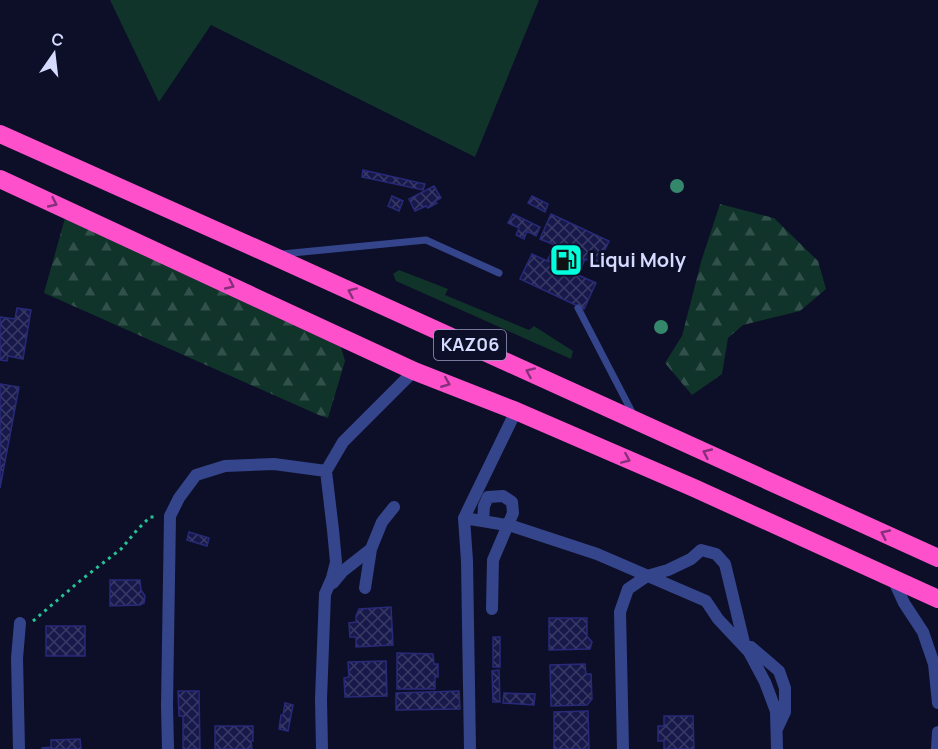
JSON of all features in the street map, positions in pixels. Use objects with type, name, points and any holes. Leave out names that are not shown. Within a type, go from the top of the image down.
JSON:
[{"type":"highway","name":"KАZ06","points":[[0,134],[938,558]]},
{"type":"highway","name":"KАZ06","points":[[0,179],[414,371],[516,411],[694,488],[938,599]]},
{"type":"street","points":[[322,749],[321,699],[325,594],[336,562],[326,471],[343,442],[414,371]]},
{"type":"street","points":[[470,749],[464,518],[516,411]]},
{"type":"street","points":[[168,749],[171,516],[179,498],[196,475],[225,466],[274,464],[326,471]]},
{"type":"street","points":[[483,521],[484,506],[488,497],[503,496],[512,502],[513,513],[493,560],[492,609]]},
{"type":"street","points":[[365,588],[371,549],[382,522],[394,507]]},
{"type":"street","points":[[464,518],[508,525],[597,554],[706,601],[718,619],[749,652],[765,682],[776,711],[777,749]]},
{"type":"street","points":[[325,594],[343,571],[371,549]]},
{"type":"street","points":[[623,749],[620,612],[628,589],[647,576],[668,570],[691,559],[701,550],[716,554],[725,564],[745,647]]},
{"type":"street","points":[[894,579],[904,603],[923,632],[934,664],[938,703]]},
{"type":"street","points":[[19,749],[17,658],[20,627]]},
{"type":"street","points":[[937,749],[938,732]]},
{"type":"lane","points":[[271,255],[426,240],[499,273]]},
{"type":"lane","points":[[578,308],[637,421]]},
{"type":"path","points":[[20,627],[40,616],[121,549],[150,517],[171,516]]},
{"type":"green space","points":[[110,0],[539,0],[475,157],[211,25],[159,102]]},
{"type":"green space","points":[[720,204],[774,218],[818,261],[826,289],[800,311],[743,325],[728,338],[722,374],[692,395],[665,363],[682,336],[701,262]]},
{"type":"green space","points":[[65,218],[341,347],[345,361],[328,418],[44,293]]},
{"type":"green space","points":[[399,270],[448,289],[445,295],[529,330],[534,326],[573,351],[571,359],[396,281],[393,274]]},
{"type":"building","points":[[363,170],[425,184],[423,190],[362,177]]},
{"type":"building","points":[[434,186],[441,198],[428,208],[426,206],[415,211],[409,199]]},
{"type":"building","points":[[392,196],[403,201],[399,211],[388,206]]},
{"type":"building","points":[[532,196],[548,204],[545,212],[528,203]]},
{"type":"building","points":[[513,214],[540,227],[536,236],[527,231],[524,239],[516,235],[519,228],[508,223]]},
{"type":"building","name":"Liqui Moly","points":[[551,214],[609,241],[598,265],[585,259],[578,275],[596,283],[584,309],[520,279],[532,254],[547,261],[555,245],[540,239]]},
{"type":"building","points":[[17,308],[31,310],[23,359],[8,356],[7,361],[0,360],[0,317],[15,319]]},
{"type":"building","points":[[0,384],[19,387],[0,488]]},
{"type":"building","points":[[189,532],[209,538],[207,546],[187,540]]},
{"type":"building","points":[[110,580],[140,580],[141,590],[145,596],[144,603],[110,606]]},
{"type":"building","points":[[391,607],[393,645],[356,647],[356,637],[350,637],[349,623],[356,622],[359,609]]},
{"type":"building","points":[[549,618],[587,618],[587,636],[592,642],[590,649],[549,650]]},
{"type":"building","points":[[46,626],[85,626],[85,656],[46,656]]},
{"type":"building","points":[[493,637],[500,637],[500,667],[493,667]]},
{"type":"building","points":[[397,653],[433,654],[434,664],[438,664],[435,689],[397,689]]},
{"type":"building","points":[[386,661],[387,696],[345,697],[344,678],[349,677],[348,662]]},
{"type":"building","points":[[585,664],[586,674],[591,674],[592,699],[587,705],[551,706],[550,665]]},
{"type":"building","points":[[499,670],[500,702],[493,702],[492,671]]},
{"type":"building","points":[[178,691],[199,691],[200,749],[183,749],[183,716],[179,716]]},
{"type":"building","points":[[459,691],[460,709],[396,710],[396,693]]},
{"type":"building","points":[[504,693],[535,694],[534,705],[503,703]]},
{"type":"building","points":[[285,703],[293,705],[288,731],[279,729]]},
{"type":"building","points":[[588,711],[589,749],[554,749],[554,712]]},
{"type":"building","points":[[664,716],[693,716],[694,749],[664,749],[664,741],[658,741],[658,726],[664,726]]},
{"type":"building","points":[[215,726],[253,726],[252,749],[215,749]]},
{"type":"building","points":[[80,739],[81,749],[42,749],[51,747],[51,740]]},
{"type":"place","name":"Liqui Moly","points":[[566,260]]}]
